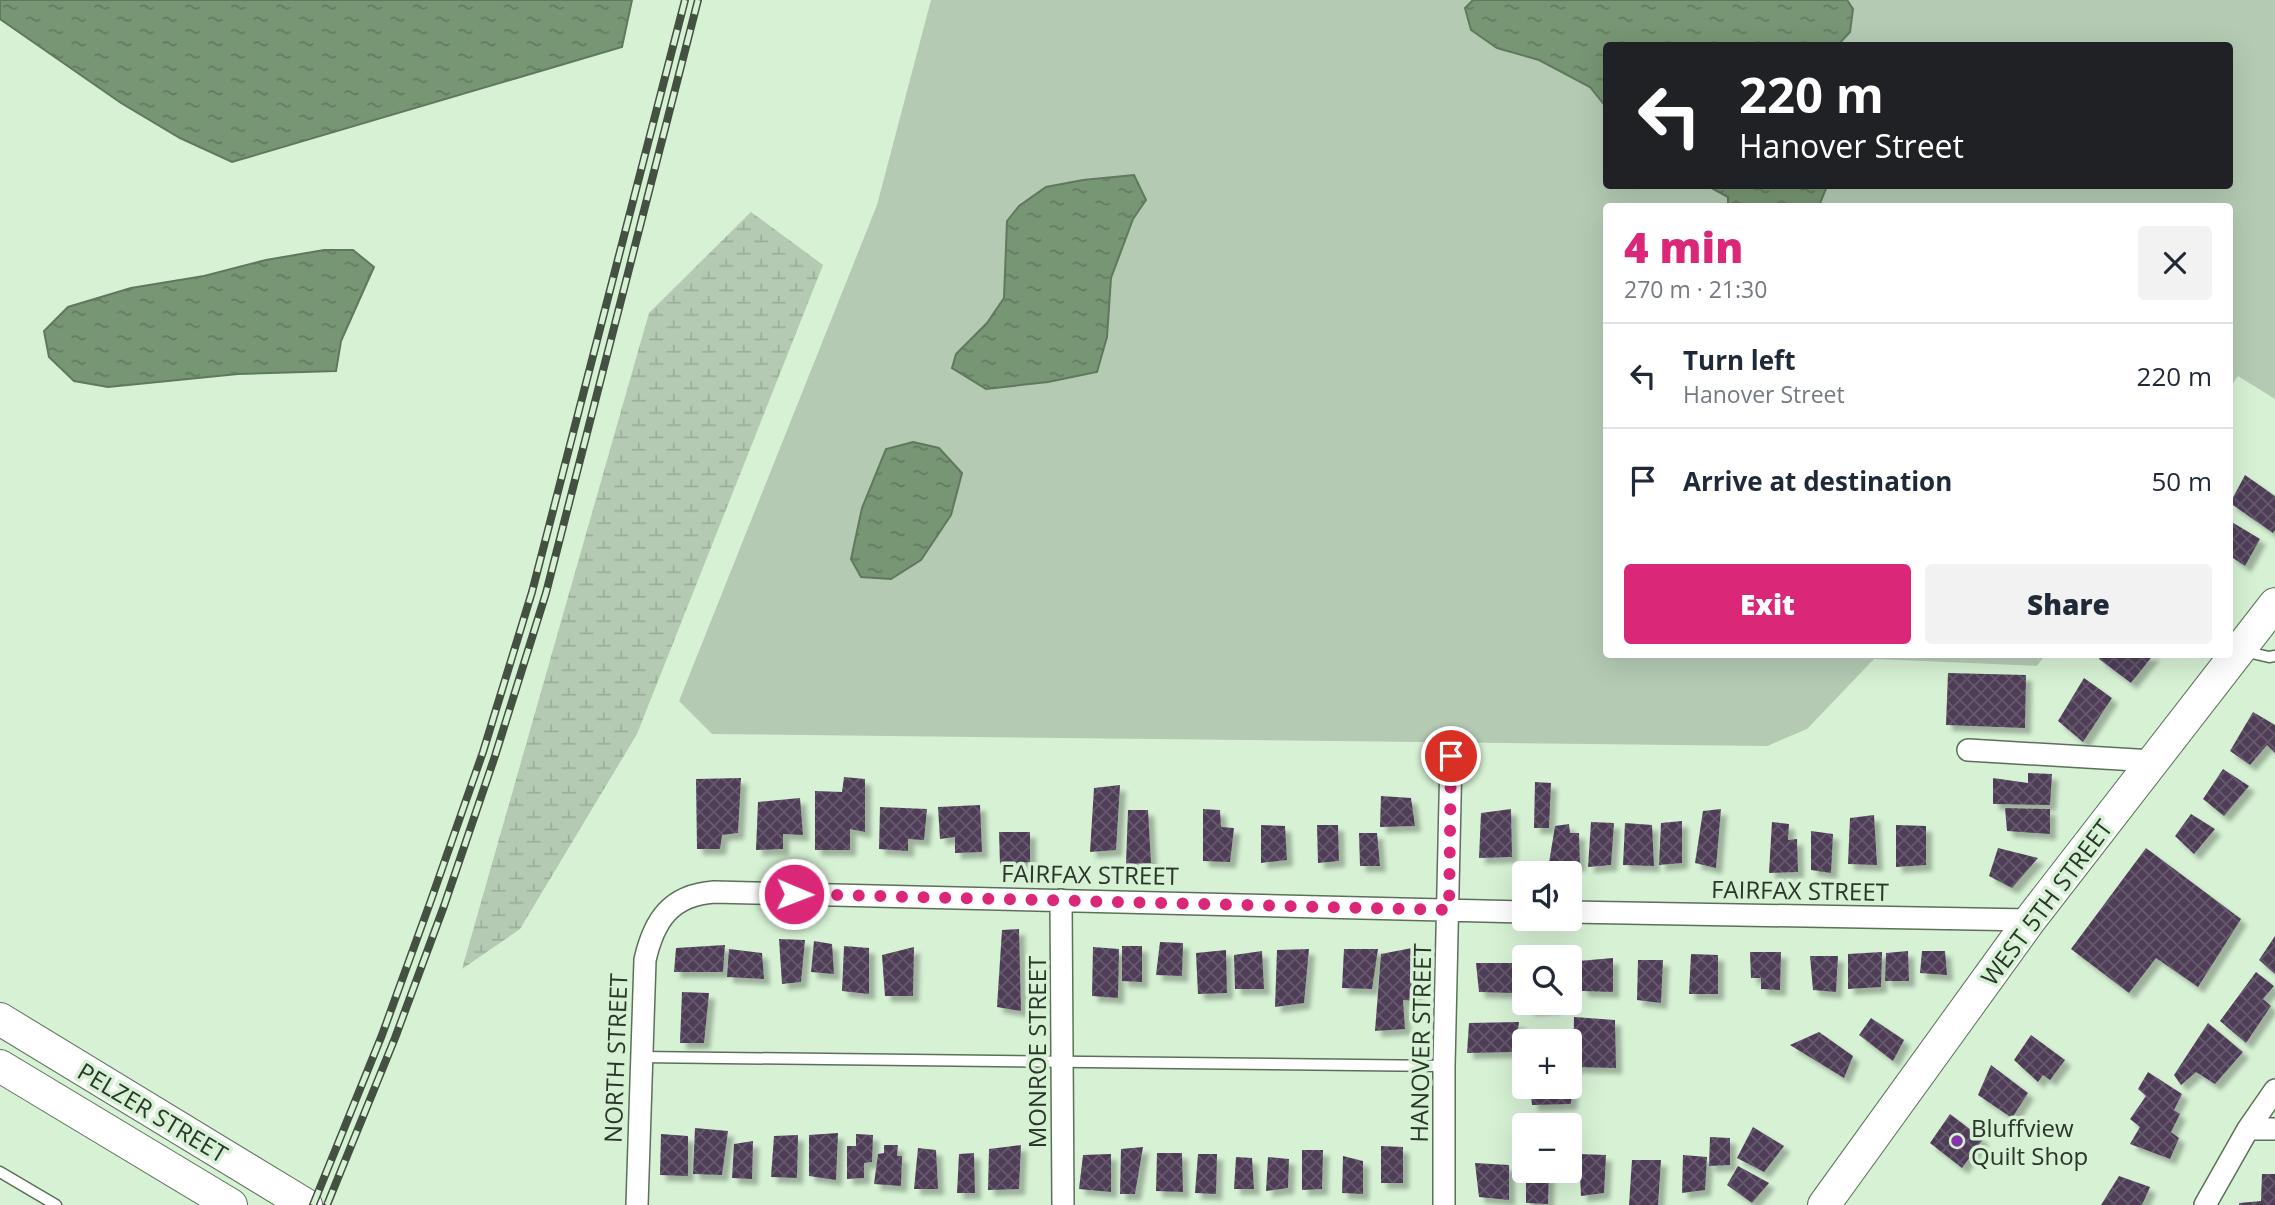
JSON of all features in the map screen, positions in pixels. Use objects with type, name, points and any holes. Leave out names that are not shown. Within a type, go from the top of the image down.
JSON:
[{"type":"main road","name":"WEST 5TH STREET","points":[[1824,1205],[2030,920],[2275,604]]},
{"type":"main road","name":"PELZER STREET","points":[[0,1019],[306,1205]]},
{"type":"main road","name":"PELZER STREET","points":[[0,1066],[231,1205]]},
{"type":"street","points":[[1968,750],[2153,761]]},
{"type":"street","name":"HANOVER STREET","points":[[1444,1205],[1444,1066],[1451,756]]},
{"type":"street","name":"FAIRFAX STREET","points":[[662,917],[676,903],[695,894],[714,892],[1512,912]]},
{"type":"street","name":"MONROE STREET","points":[[1061,900],[1063,1205]]},
{"type":"street","name":"FAIRFAX STREET","points":[[1582,912],[2030,920]]},
{"type":"street","name":"NORTH STREET","points":[[637,1205],[645,960],[650,937],[662,917]]},
{"type":"street","points":[[2205,1205],[2248,1129],[2275,1090]]},
{"type":"street","points":[[2248,1129],[2275,1129]]},
{"type":"lane","points":[[2240,650],[2275,656]]},
{"type":"lane","points":[[640,1057],[1444,1066]]},
{"type":"lane","points":[[0,1172],[56,1205]]},
{"type":"green space","points":[[931,0],[2275,0],[2275,399],[2238,376],[2233,384],[2233,203],[1603,203],[1603,658],[2043,658],[2037,666],[1874,659],[1807,729],[1767,746],[712,734],[679,701],[877,205]]},
{"type":"green space","points":[[751,212],[823,265],[637,734],[520,929],[462,969],[649,313]]},
{"type":"water","points":[[0,0],[632,0],[622,47],[232,162],[180,138],[121,103],[0,19]]},
{"type":"water","points":[[1473,0],[1847,0],[1853,9],[1850,32],[1841,42],[1603,42],[1603,103],[1590,87],[1539,60],[1497,48],[1471,30],[1465,8]]},
{"type":"water","points":[[1134,175],[1146,200],[1133,219],[1111,278],[1107,337],[1097,372],[1048,382],[986,389],[952,368],[956,354],[987,323],[1004,298],[1007,221],[1019,206],[1046,187]]},
{"type":"water","points":[[1713,189],[1826,189],[1820,203],[1728,203],[1728,197]]},
{"type":"water","points":[[324,250],[353,250],[374,267],[341,341],[336,371],[238,374],[108,387],[74,381],[49,357],[44,331],[68,307],[131,288],[204,276],[266,260]]},
{"type":"water","points":[[913,442],[939,448],[962,473],[951,515],[921,560],[891,579],[861,577],[851,559],[862,508],[886,449]]},
{"type":"building","points":[[2245,475],[2275,496],[2273,533],[2233,505],[2233,497]]},
{"type":"building","points":[[2233,523],[2260,539],[2245,566],[2233,558]]},
{"type":"building","points":[[2099,658],[2151,658],[2131,683]]},
{"type":"building","points":[[1948,673],[2026,675],[2025,728],[1946,725]]},
{"type":"building","points":[[2084,678],[2112,698],[2083,742],[2058,721]]},
{"type":"building","points":[[2253,712],[2275,725],[2275,753],[2267,745],[2250,765],[2230,751]]},
{"type":"building","points":[[2223,769],[2249,786],[2224,816],[2203,799]]},
{"type":"building","points":[[2028,773],[2052,774],[2050,805],[1993,804],[1993,778],[2028,783]]},
{"type":"building","points":[[844,777],[865,779],[865,832],[850,829],[850,850],[815,850],[815,791],[842,792]]},
{"type":"building","points":[[741,778],[738,833],[722,835],[720,849],[697,849],[696,779]]},
{"type":"building","points":[[1535,782],[1551,783],[1549,828],[1534,828]]},
{"type":"building","points":[[1120,785],[1116,850],[1090,852],[1094,788]]},
{"type":"building","points":[[1381,796],[1411,798],[1415,826],[1380,827]]},
{"type":"building","points":[[800,798],[803,835],[783,834],[783,849],[756,850],[758,802]]},
{"type":"building","points":[[980,805],[982,852],[955,853],[955,837],[940,839],[938,807]]},
{"type":"building","points":[[880,807],[927,809],[924,840],[908,839],[908,851],[879,849]]},
{"type":"building","points":[[2005,808],[2050,809],[2050,834],[2007,831]]},
{"type":"building","points":[[1203,809],[1220,810],[1221,827],[1234,828],[1230,862],[1203,861]]},
{"type":"building","points":[[1511,809],[1512,857],[1479,858],[1481,813]]},
{"type":"building","points":[[1721,809],[1716,868],[1695,863],[1703,811]]},
{"type":"building","points":[[1128,810],[1148,810],[1151,863],[1126,864]]},
{"type":"building","points":[[2191,814],[2215,829],[2194,854],[2175,836]]},
{"type":"building","points":[[1874,815],[1877,865],[1848,864],[1850,818]]},
{"type":"building","points":[[1682,821],[1682,863],[1659,865],[1661,823]]},
{"type":"building","points":[[1591,822],[1614,823],[1611,865],[1588,867]]},
{"type":"building","points":[[1772,822],[1789,824],[1788,840],[1797,839],[1798,872],[1769,873]]},
{"type":"building","points":[[1625,823],[1652,825],[1654,866],[1623,865]]},
{"type":"building","points":[[1569,824],[1570,833],[1579,833],[1580,861],[1549,861],[1555,826]]},
{"type":"building","points":[[1261,825],[1285,826],[1287,860],[1261,863]]},
{"type":"building","points":[[1317,825],[1338,825],[1339,861],[1318,863]]},
{"type":"building","points":[[1896,825],[1926,826],[1926,865],[1896,867]]},
{"type":"building","points":[[1811,831],[1833,834],[1831,873],[1811,870]]},
{"type":"building","points":[[999,832],[1030,832],[1030,862],[1000,865]]},
{"type":"building","points":[[1359,833],[1377,833],[1380,866],[1360,866]]},
{"type":"building","points":[[1998,848],[2038,858],[2012,888],[1989,876]]},
{"type":"building","points":[[2146,848],[2241,919],[2198,987],[2156,958],[2129,993],[2071,949]]},
{"type":"building","points":[[1019,929],[1021,1011],[997,1007],[1002,930]]},
{"type":"building","points":[[2275,936],[2275,974],[2259,960]]},
{"type":"building","points":[[779,939],[805,940],[801,982],[782,984]]},
{"type":"building","points":[[814,941],[832,944],[834,974],[811,972]]},
{"type":"building","points":[[1160,942],[1183,943],[1182,976],[1156,975]]},
{"type":"building","points":[[725,945],[723,972],[674,972],[676,948]]},
{"type":"building","points":[[844,946],[869,948],[869,994],[842,991]]},
{"type":"building","points":[[1122,946],[1142,946],[1142,982],[1122,981]]},
{"type":"building","points":[[914,947],[913,996],[885,996],[882,955]]},
{"type":"building","points":[[1093,947],[1119,949],[1118,998],[1092,996]]},
{"type":"building","points":[[1417,947],[1417,1001],[1403,1000],[1405,1029],[1375,1031],[1381,954]]},
{"type":"building","points":[[729,949],[762,953],[764,979],[727,977]]},
{"type":"building","points":[[1309,949],[1304,1003],[1275,1007],[1277,950]]},
{"type":"building","points":[[1344,949],[1378,949],[1372,989],[1342,988]]},
{"type":"building","points":[[1226,950],[1227,993],[1198,994],[1196,953]]},
{"type":"building","points":[[1262,951],[1264,989],[1235,989],[1234,955]]},
{"type":"building","points":[[1908,951],[1909,981],[1885,981],[1886,953]]},
{"type":"building","points":[[1922,951],[1945,951],[1947,975],[1920,973]]},
{"type":"building","points":[[1750,952],[1781,952],[1780,990],[1761,989],[1761,978],[1751,978]]},
{"type":"building","points":[[1882,952],[1881,987],[1848,989],[1848,954]]},
{"type":"building","points":[[1691,954],[1718,955],[1718,994],[1689,994]]},
{"type":"building","points":[[1810,956],[1838,956],[1836,992],[1813,990]]},
{"type":"building","points":[[1613,958],[1613,992],[1582,991],[1582,961]]},
{"type":"building","points":[[1638,960],[1663,960],[1661,1003],[1637,1000]]},
{"type":"building","points":[[1476,963],[1512,963],[1512,993],[1479,992]]},
{"type":"building","points":[[2256,972],[2274,986],[2263,999],[2271,1006],[2246,1043],[2220,1021]]},
{"type":"building","points":[[682,992],[709,993],[704,1043],[680,1043]]},
{"type":"building","points":[[1574,1017],[1615,1020],[1616,1068],[1582,1067],[1582,1029],[1574,1029]]},
{"type":"building","points":[[1871,1018],[1904,1040],[1893,1061],[1859,1035]]},
{"type":"building","points":[[1519,1022],[1518,1029],[1512,1029],[1512,1052],[1467,1053],[1469,1023]]},
{"type":"building","points":[[2208,1023],[2243,1052],[2215,1084],[2196,1072],[2181,1085],[2174,1075]]},
{"type":"building","points":[[1819,1032],[1853,1056],[1844,1078],[1790,1045]]},
{"type":"building","points":[[2031,1035],[2065,1060],[2050,1080],[2043,1075],[2038,1082],[2014,1060]]},
{"type":"building","points":[[1991,1065],[2028,1093],[2012,1118],[1978,1095]]},
{"type":"building","points":[[2148,1072],[2182,1094],[2174,1110],[2180,1114],[2171,1132],[2179,1138],[2170,1159],[2130,1144],[2140,1127],[2130,1119],[2146,1096],[2138,1089]]},
{"type":"building","points":[[1531,1099],[1571,1099],[1571,1104],[1532,1105]]},
{"type":"building","name":"Bluffview Quilt Shop","points":[[1950,1114],[1983,1139],[1962,1168],[1930,1143]]},
{"type":"building","points":[[1753,1127],[1784,1146],[1764,1172],[1737,1158]]},
{"type":"building","points":[[695,1128],[728,1131],[722,1175],[693,1174]]},
{"type":"building","points":[[838,1133],[836,1180],[809,1176],[809,1135]]},
{"type":"building","points":[[661,1134],[688,1136],[688,1176],[660,1175]]},
{"type":"building","points":[[856,1134],[873,1135],[872,1162],[864,1163],[864,1178],[847,1179],[847,1146],[856,1146]]},
{"type":"building","points":[[798,1135],[797,1178],[771,1177],[774,1136]]},
{"type":"building","points":[[1710,1137],[1730,1138],[1730,1165],[1709,1166]]},
{"type":"building","points":[[753,1141],[752,1179],[732,1178],[734,1144]]},
{"type":"building","points":[[884,1145],[898,1145],[897,1156],[902,1156],[901,1186],[874,1184],[878,1154],[884,1153]]},
{"type":"building","points":[[1021,1145],[1019,1189],[988,1190],[989,1149]]},
{"type":"building","points":[[1381,1146],[1403,1147],[1403,1183],[1381,1183]]},
{"type":"building","points":[[1143,1147],[1135,1194],[1120,1194],[1121,1149]]},
{"type":"building","points":[[918,1148],[936,1150],[938,1189],[914,1189]]},
{"type":"building","points":[[1302,1150],[1323,1150],[1322,1189],[1302,1190]]},
{"type":"building","points":[[974,1153],[975,1193],[957,1193],[959,1154]]},
{"type":"building","points":[[1157,1153],[1182,1153],[1183,1192],[1156,1191]]},
{"type":"building","points":[[1111,1154],[1111,1192],[1079,1189],[1083,1155]]},
{"type":"building","points":[[1198,1154],[1217,1154],[1216,1194],[1195,1193]]},
{"type":"building","points":[[1582,1154],[1606,1155],[1604,1193],[1581,1196]]},
{"type":"building","points":[[1683,1155],[1707,1157],[1705,1190],[1682,1193]]},
{"type":"building","points":[[1343,1156],[1363,1161],[1363,1194],[1342,1193]]},
{"type":"building","points":[[1236,1157],[1252,1158],[1254,1189],[1234,1189]]},
{"type":"building","points":[[1268,1157],[1289,1159],[1288,1188],[1266,1191]]},
{"type":"building","points":[[1632,1160],[1661,1160],[1658,1205],[1629,1205]]},
{"type":"building","points":[[1475,1163],[1509,1165],[1509,1200],[1479,1197]]},
{"type":"building","points":[[1738,1166],[1769,1183],[1752,1203],[1727,1185]]},
{"type":"building","points":[[2262,1174],[2275,1174],[2275,1205],[2239,1205],[2261,1201]]},
{"type":"building","points":[[2119,1176],[2150,1187],[2142,1205],[2101,1205]]},
{"type":"building","points":[[1526,1183],[1549,1183],[1548,1204],[1526,1203]]},
{"type":"railway","points":[[313,1205],[382,1035],[483,752],[532,592],[685,0]]},
{"type":"railway","points":[[327,1205],[395,1038],[444,906],[546,593],[698,0]]},
{"type":"place","name":"Bluffview Quilt Shop","points":[[1957,1141]]},
{"type":"route","points":[[794,894],[1449,910],[1451,756]]}]
